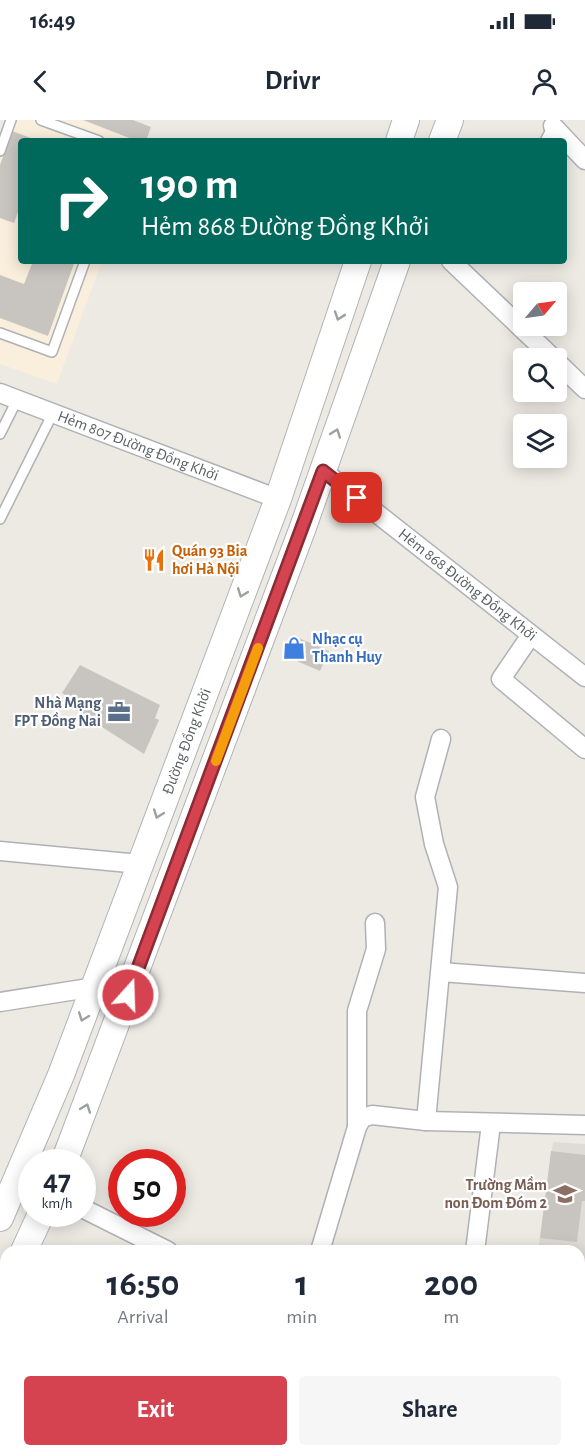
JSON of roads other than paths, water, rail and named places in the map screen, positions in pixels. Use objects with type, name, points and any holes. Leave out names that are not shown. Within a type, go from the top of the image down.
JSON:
[{"type":"main road","points":[[400,138],[406,120]]},
{"type":"main road","name":"Đường Đồng Khởi","points":[[0,1218],[39,1130],[95,987],[278,499],[357,264]]},
{"type":"main road","points":[[69,1149],[308,513],[396,264]]},
{"type":"main road","points":[[278,499],[308,513]]},
{"type":"main road","points":[[27,1245],[35,1227]]},
{"type":"street","points":[[567,147],[585,160]]},
{"type":"street","points":[[454,264],[542,348]]},
{"type":"street","points":[[567,371],[585,388]]},
{"type":"street","name":"Hẻm 807 Đường Đồng Khởi","points":[[9,396],[278,499]]},
{"type":"street","name":"Hẻm 868 Đường Đồng Khởi","points":[[323,471],[585,677]]},
{"type":"street","points":[[531,635],[501,679],[585,749]]},
{"type":"street","points":[[426,1121],[448,887],[434,844],[425,797],[441,739]]},
{"type":"street","points":[[0,851],[140,864]]},
{"type":"street","points":[[357,1127],[357,1011],[376,950],[375,923]]},
{"type":"street","points":[[441,972],[585,983]]},
{"type":"street","points":[[0,1002],[95,987]]},
{"type":"street","points":[[322,1245],[357,1127],[362,1118],[372,1115],[426,1121],[585,1125]]},
{"type":"street","points":[[476,1245],[491,1124]]},
{"type":"street","points":[[96,1216],[156,1245]]},
{"type":"lane","points":[[0,151],[11,120]]},
{"type":"lane","points":[[41,120],[91,138]]},
{"type":"lane","points":[[1,337],[52,352],[84,264]]},
{"type":"lane","points":[[0,434],[9,396]]},
{"type":"lane","points":[[0,519],[53,413]]},
{"type":"place","name":"Quán 93 Bia hơi Hà Nội","points":[[154,560]]},
{"type":"place","name":"Nhạc cụ Thanh Huy","points":[[294,648]]},
{"type":"place","name":"Nhà Mạng FPT Đồng Nai","points":[[119,712]]},
{"type":"place","name":"Trường Mầm non Đom Đóm 2","points":[[565,1194]]}]
